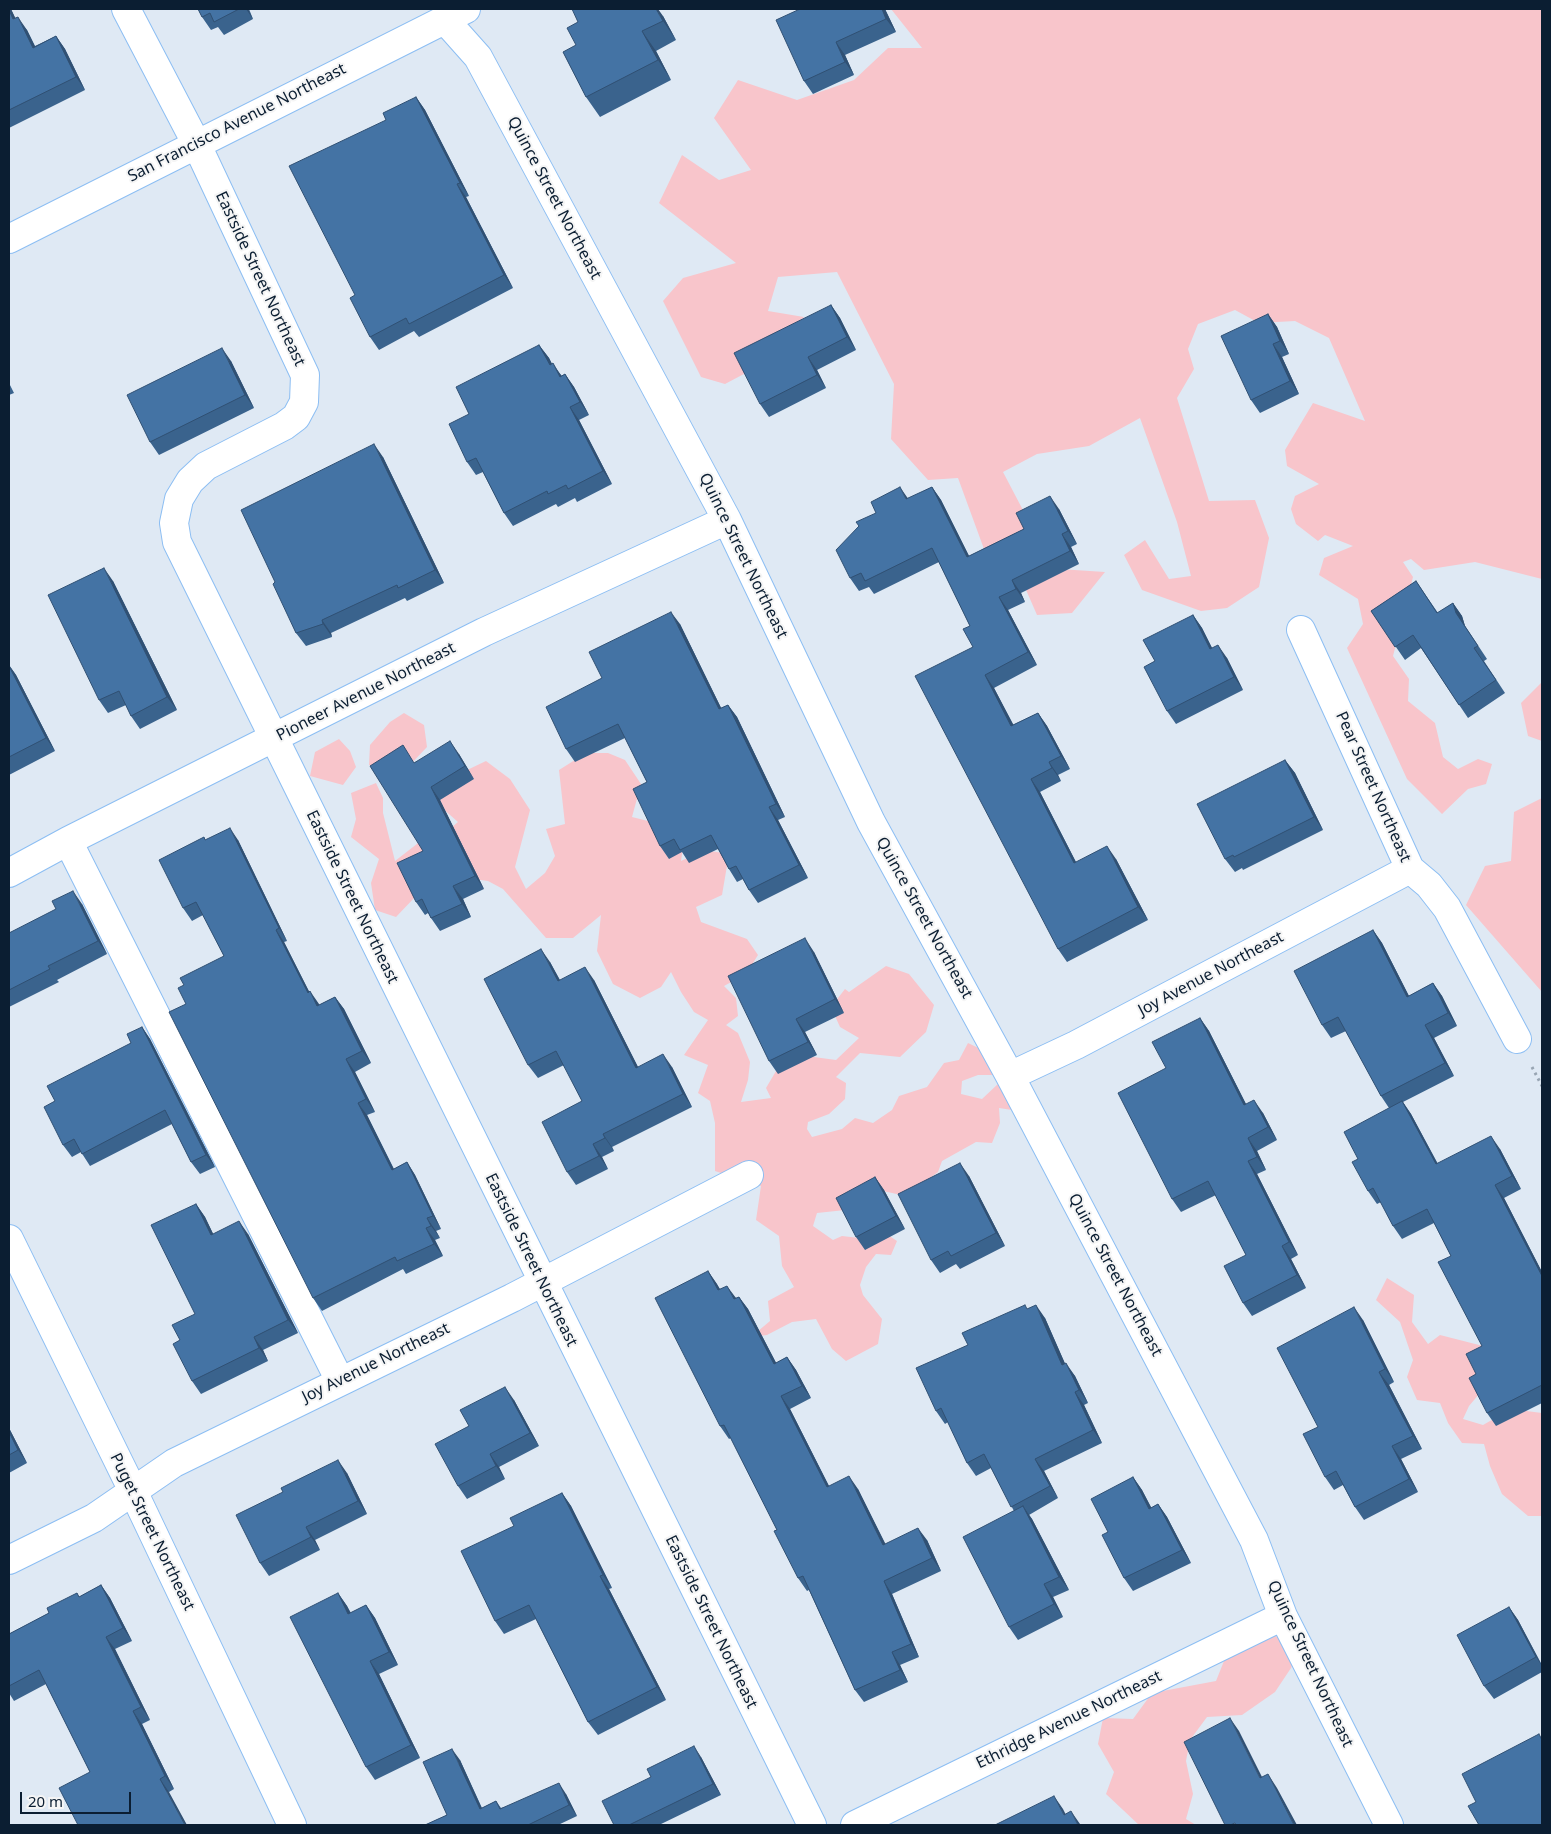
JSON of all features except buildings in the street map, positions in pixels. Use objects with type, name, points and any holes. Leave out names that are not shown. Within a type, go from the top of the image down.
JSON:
[{"type":"street","name":"Eastside Street Northeast","points":[[126,9],[196,143],[305,375],[304,402],[296,417],[284,426],[206,466],[190,481],[179,499],[174,523],[177,542],[812,1825]]},
{"type":"street","name":"San Francisco Avenue Northeast","points":[[9,239],[196,143],[456,14]]},
{"type":"street","name":"Quince Street Northeast","points":[[456,14],[727,520],[871,822],[1010,1076],[1254,1540],[1283,1616],[1389,1825]]},
{"type":"street","name":"Pioneer Avenue Northeast","points":[[9,874],[68,841],[484,632],[727,520]]},
{"type":"street","name":"Pear Street Northeast","points":[[1301,630],[1410,869],[1429,885],[1447,908],[1523,1049]]},
{"type":"street","points":[[68,841],[340,1380]]},
{"type":"street","name":"Joy Avenue Northeast","points":[[1010,1076],[1076,1045],[1410,869]]},
{"type":"street","name":"Joy Avenue Northeast","points":[[9,1560],[94,1518],[174,1463],[340,1380],[512,1298],[749,1175]]},
{"type":"street","name":"Puget Street Northeast","points":[[9,1239],[133,1491],[292,1825]]},
{"type":"street","name":"Ethridge Avenue Northeast","points":[[855,1825],[1283,1616]]},
{"type":"path","points":[[1523,1049],[1542,1086]]},
{"type":"shaded area","points":[[891,9],[1542,9],[1542,579],[1475,562],[1424,570],[1411,559],[1403,562],[1413,577],[1393,656],[1409,679],[1408,701],[1435,723],[1443,757],[1458,769],[1478,759],[1492,764],[1486,784],[1468,789],[1442,814],[1407,779],[1347,648],[1363,624],[1358,599],[1319,575],[1324,558],[1353,546],[1325,535],[1318,541],[1296,524],[1291,509],[1295,496],[1319,484],[1287,466],[1285,450],[1313,403],[1365,421],[1329,338],[1295,321],[1259,323],[1235,310],[1198,324],[1188,349],[1194,369],[1177,398],[1209,501],[1255,500],[1269,538],[1259,587],[1227,608],[1201,611],[1142,590],[1124,555],[1145,540],[1169,579],[1191,576],[1177,522],[1140,418],[1089,446],[1037,454],[1003,472],[1036,535],[1059,569],[1105,572],[1072,613],[1037,615],[1013,560],[984,549],[958,478],[928,480],[891,439],[894,384],[837,272],[778,277],[768,311],[804,317],[759,366],[725,384],[701,377],[663,301],[683,278],[736,263],[659,203],[682,155],[719,180],[751,170],[714,118],[738,80],[797,100],[854,80],[888,48],[922,48]]},
{"type":"shaded area","points":[[1542,682],[1542,741],[1528,736],[1521,703]]},
{"type":"shaded area","points":[[404,713],[424,725],[427,747],[408,767],[379,769],[369,765],[370,745],[390,722]]},
{"type":"shaded area","points":[[339,739],[350,751],[356,767],[343,785],[310,776],[315,752]]},
{"type":"shaded area","points":[[586,753],[608,753],[625,760],[641,784],[632,817],[660,824],[656,840],[684,840],[681,861],[704,850],[729,854],[722,895],[696,907],[701,922],[747,939],[758,955],[746,974],[724,986],[736,998],[738,1016],[726,1025],[738,1033],[750,1062],[748,1080],[741,1102],[771,1098],[766,1088],[779,1066],[799,1055],[836,1060],[859,1038],[840,1027],[831,1007],[845,989],[849,992],[886,966],[909,974],[934,1005],[926,1032],[900,1057],[860,1053],[836,1077],[846,1083],[845,1099],[829,1114],[808,1122],[807,1129],[812,1137],[842,1129],[855,1118],[873,1123],[892,1110],[899,1096],[927,1087],[944,1063],[959,1060],[968,1043],[991,1054],[995,1075],[978,1075],[962,1081],[961,1094],[982,1099],[999,1083],[1012,1110],[999,1108],[1000,1123],[992,1143],[976,1142],[942,1161],[938,1172],[906,1196],[869,1188],[864,1208],[817,1213],[813,1226],[833,1240],[842,1236],[868,1239],[876,1227],[897,1241],[891,1255],[876,1254],[866,1267],[860,1285],[863,1295],[882,1319],[878,1344],[846,1361],[832,1349],[816,1319],[792,1322],[767,1335],[751,1337],[770,1321],[768,1301],[794,1287],[782,1266],[779,1236],[756,1220],[761,1186],[715,1171],[715,1123],[710,1101],[698,1093],[708,1065],[684,1055],[708,1020],[694,1012],[671,972],[661,987],[640,998],[613,984],[597,951],[601,915],[573,938],[546,938],[503,889],[488,881],[446,875],[429,852],[400,868],[416,896],[396,917],[375,910],[371,883],[379,859],[351,837],[356,819],[351,793],[376,783],[383,798],[383,813],[395,861],[431,833],[444,834],[458,822],[433,800],[444,781],[486,761],[510,779],[530,810],[515,867],[526,889],[545,873],[555,856],[546,829],[565,824],[559,770]]},
{"type":"shaded area","points":[[1542,798],[1542,992],[1466,905],[1485,866],[1511,861],[1514,812]]},
{"type":"shaded area","points":[[1387,1278],[1414,1295],[1412,1322],[1428,1344],[1440,1335],[1483,1346],[1485,1387],[1469,1406],[1463,1419],[1483,1425],[1511,1409],[1542,1413],[1542,1516],[1528,1516],[1502,1494],[1490,1466],[1484,1444],[1462,1443],[1448,1423],[1440,1403],[1417,1400],[1407,1377],[1413,1360],[1400,1322],[1376,1300]]},
{"type":"shaded area","points":[[1269,1633],[1299,1647],[1291,1668],[1275,1692],[1242,1715],[1207,1717],[1190,1740],[1186,1761],[1193,1794],[1186,1819],[1196,1825],[1139,1825],[1106,1794],[1114,1772],[1098,1744],[1103,1718],[1133,1719],[1152,1693],[1216,1681],[1232,1641]]}]
